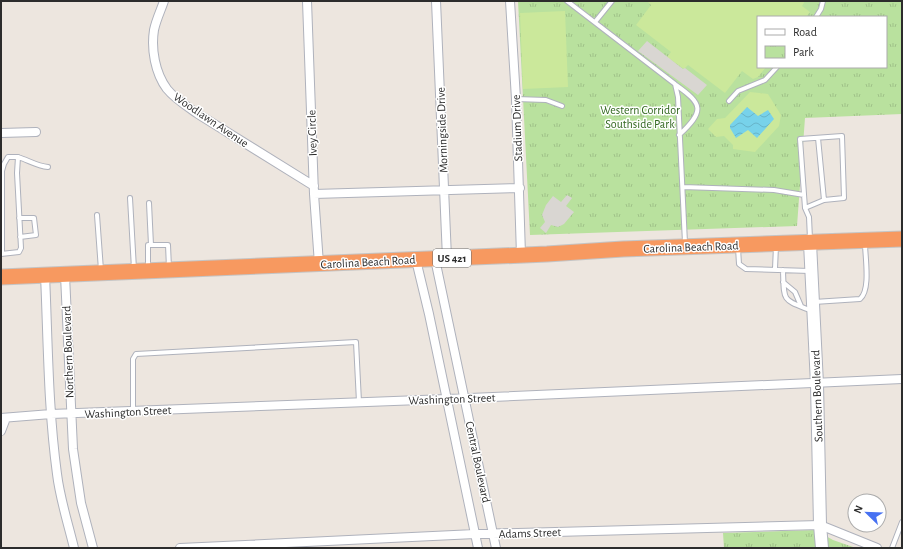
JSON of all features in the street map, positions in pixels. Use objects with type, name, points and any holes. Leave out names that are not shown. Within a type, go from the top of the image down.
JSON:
[{"type":"highway","name":"Carolina Beach Road","points":[[1,277],[902,239]]},
{"type":"street","name":"Woodlawn Avenue","points":[[164,1],[154,29],[153,38],[157,67],[167,88],[181,102],[198,114],[314,190]]},
{"type":"street","name":"Ivey Circle","points":[[307,1],[314,190],[319,264]]},
{"type":"street","name":"Morningside Drive","points":[[436,1],[444,190],[441,259]]},
{"type":"street","name":"Stadium Drive","points":[[510,1],[520,188],[521,255]]},
{"type":"street","points":[[1,134],[36,132]]},
{"type":"street","points":[[314,190],[444,190],[520,188]]},
{"type":"street","name":"Southern Boulevard","points":[[810,243],[818,384],[820,525],[822,548]]},
{"type":"street","name":"Central Boulevard","points":[[441,259],[465,399],[496,548]]},
{"type":"street","name":"Central Boulevard","points":[[416,260],[478,548]]},
{"type":"street","name":"Northern Boulevard","points":[[65,275],[73,448],[81,503],[93,548]]},
{"type":"street","name":"Northern Boulevard","points":[[46,276],[51,414],[57,474],[61,499],[74,548]]},
{"type":"street","name":"Washington Street","points":[[4,418],[51,414],[465,399],[902,379]]},
{"type":"street","points":[[1,431],[4,418]]},
{"type":"street","name":"Adams Street","points":[[180,548],[475,534],[820,525],[877,548]]},
{"type":"lane","points":[[567,1],[693,98],[696,102],[697,108],[694,118],[687,128],[680,134]]},
{"type":"lane","points":[[595,22],[612,1]]},
{"type":"lane","points":[[817,16],[821,9],[822,1]]},
{"type":"lane","points":[[728,101],[738,91],[765,80],[776,68]]},
{"type":"lane","points":[[675,84],[678,97],[685,247]]},
{"type":"lane","points":[[516,99],[546,100],[562,106]]},
{"type":"lane","points":[[805,208],[824,200],[844,198],[842,136],[800,139],[805,208],[809,217],[810,243]]},
{"type":"lane","points":[[818,138],[824,200]]},
{"type":"lane","points":[[18,157],[17,173],[21,248],[19,252],[2,254],[2,171],[4,164],[8,158],[18,157],[29,160],[39,167],[48,167]]},
{"type":"lane","points":[[683,186],[774,190],[804,194]]},
{"type":"lane","points":[[130,198],[141,271]]},
{"type":"lane","points":[[149,203],[151,245]]},
{"type":"lane","points":[[97,215],[101,273]]},
{"type":"lane","points":[[19,218],[34,218],[36,235],[20,236]]},
{"type":"lane","points":[[783,270],[784,295],[796,306],[814,307],[860,299],[864,296],[867,287],[865,241]]},
{"type":"lane","points":[[775,269],[776,244]]},
{"type":"lane","points":[[141,271],[148,245],[168,245],[169,270]]},
{"type":"lane","points":[[738,246],[739,264],[746,269],[812,270]]},
{"type":"lane","points":[[783,282],[795,292],[801,306]]},
{"type":"lane","points":[[133,411],[133,358],[136,354],[356,342],[359,403]]},
{"type":"lane","points":[[892,548],[902,522]]},
{"type":"green space","name":"Western Corridor Southside Park","points":[[518,1],[902,1],[902,114],[805,118],[797,226],[530,235]]},
{"type":"green space","points":[[647,1],[805,1],[802,6],[810,12],[807,16],[757,16],[757,68],[765,68],[758,77],[753,79],[742,71],[725,93],[688,65],[684,69],[667,57],[671,52],[636,25],[651,5]]},
{"type":"green space","points":[[565,11],[568,87],[523,89],[520,13]]},
{"type":"green space","points":[[750,92],[768,94],[781,115],[779,126],[755,152],[733,149],[733,145],[724,136],[716,137],[708,129],[717,119],[725,118]]},
{"type":"green space","points":[[815,530],[833,540],[856,548],[724,548],[723,533]]},
{"type":"shaded area","points":[[647,41],[683,69],[685,68],[707,85],[698,95],[638,51]]},
{"type":"shaded area","points":[[567,195],[572,198],[566,206],[574,212],[564,224],[558,227],[551,225],[546,233],[540,228],[545,222],[542,215],[546,205],[553,196],[561,202]]},
{"type":"water","points":[[747,107],[758,116],[768,110],[774,119],[757,138],[748,130],[736,138],[730,128],[730,125]]}]
